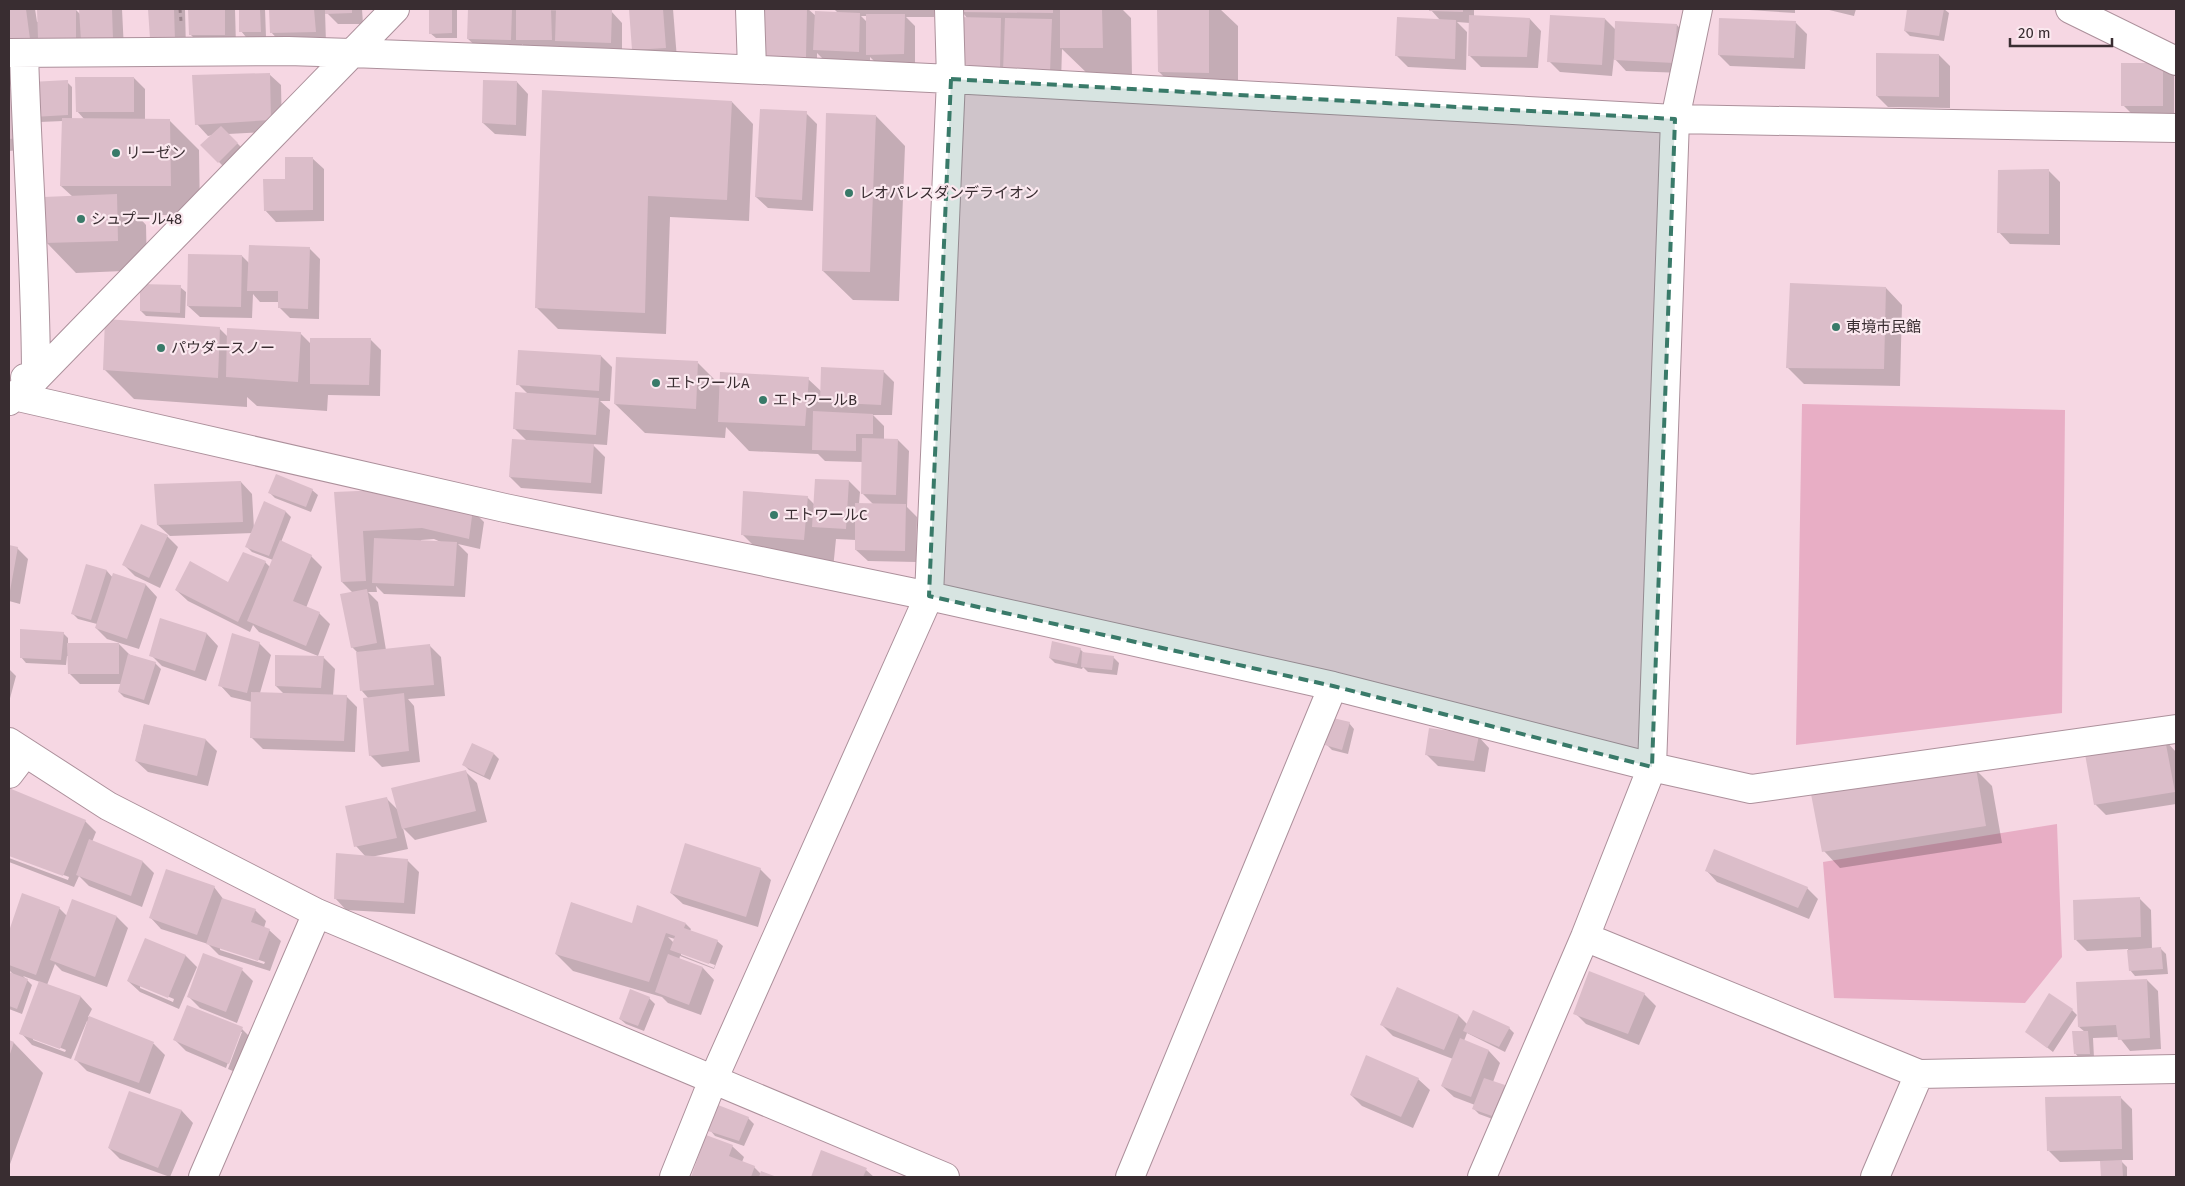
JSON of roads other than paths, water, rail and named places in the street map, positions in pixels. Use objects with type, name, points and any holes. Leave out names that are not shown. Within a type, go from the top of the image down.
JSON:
[{"type":"street","points":[[10,391],[36,378],[395,9]]},
{"type":"street","points":[[750,9],[752,69]]},
{"type":"street","points":[[674,1177],[713,1080],[929,596],[951,79],[949,9]]},
{"type":"street","points":[[1482,1177],[1585,937],[1652,767],[1675,119],[1698,9]]},
{"type":"street","points":[[2070,9],[2176,61]]},
{"type":"street","points":[[36,378],[36,281],[16,53],[288,51],[351,53],[752,69],[1675,119],[2176,128]]},
{"type":"street","points":[[10,391],[505,508],[929,596],[1333,686],[1652,767],[1751,789],[2176,729]]},
{"type":"street","points":[[1130,1177],[1333,686]]},
{"type":"street","points":[[9,774],[17,747],[108,806],[317,913],[945,1177]]},
{"type":"street","points":[[203,1177],[317,913]]},
{"type":"street","points":[[1585,937],[1919,1074],[2176,1068]]},
{"type":"street","points":[[1875,1177],[1919,1074]]},
{"type":"place","name":"リーゼン","points":[[116,153]]},
{"type":"place","name":"レオパレスダンデライオン","points":[[849,193]]},
{"type":"place","name":"シュプール48","points":[[81,219]]},
{"type":"place","name":"東境市民館","points":[[1836,327]]},
{"type":"place","name":"パウダースノー","points":[[161,348]]},
{"type":"place","name":"エトワールA","points":[[656,383]]},
{"type":"place","name":"エトワールB","points":[[763,400]]},
{"type":"place","name":"エトワールC","points":[[774,515]]}]
